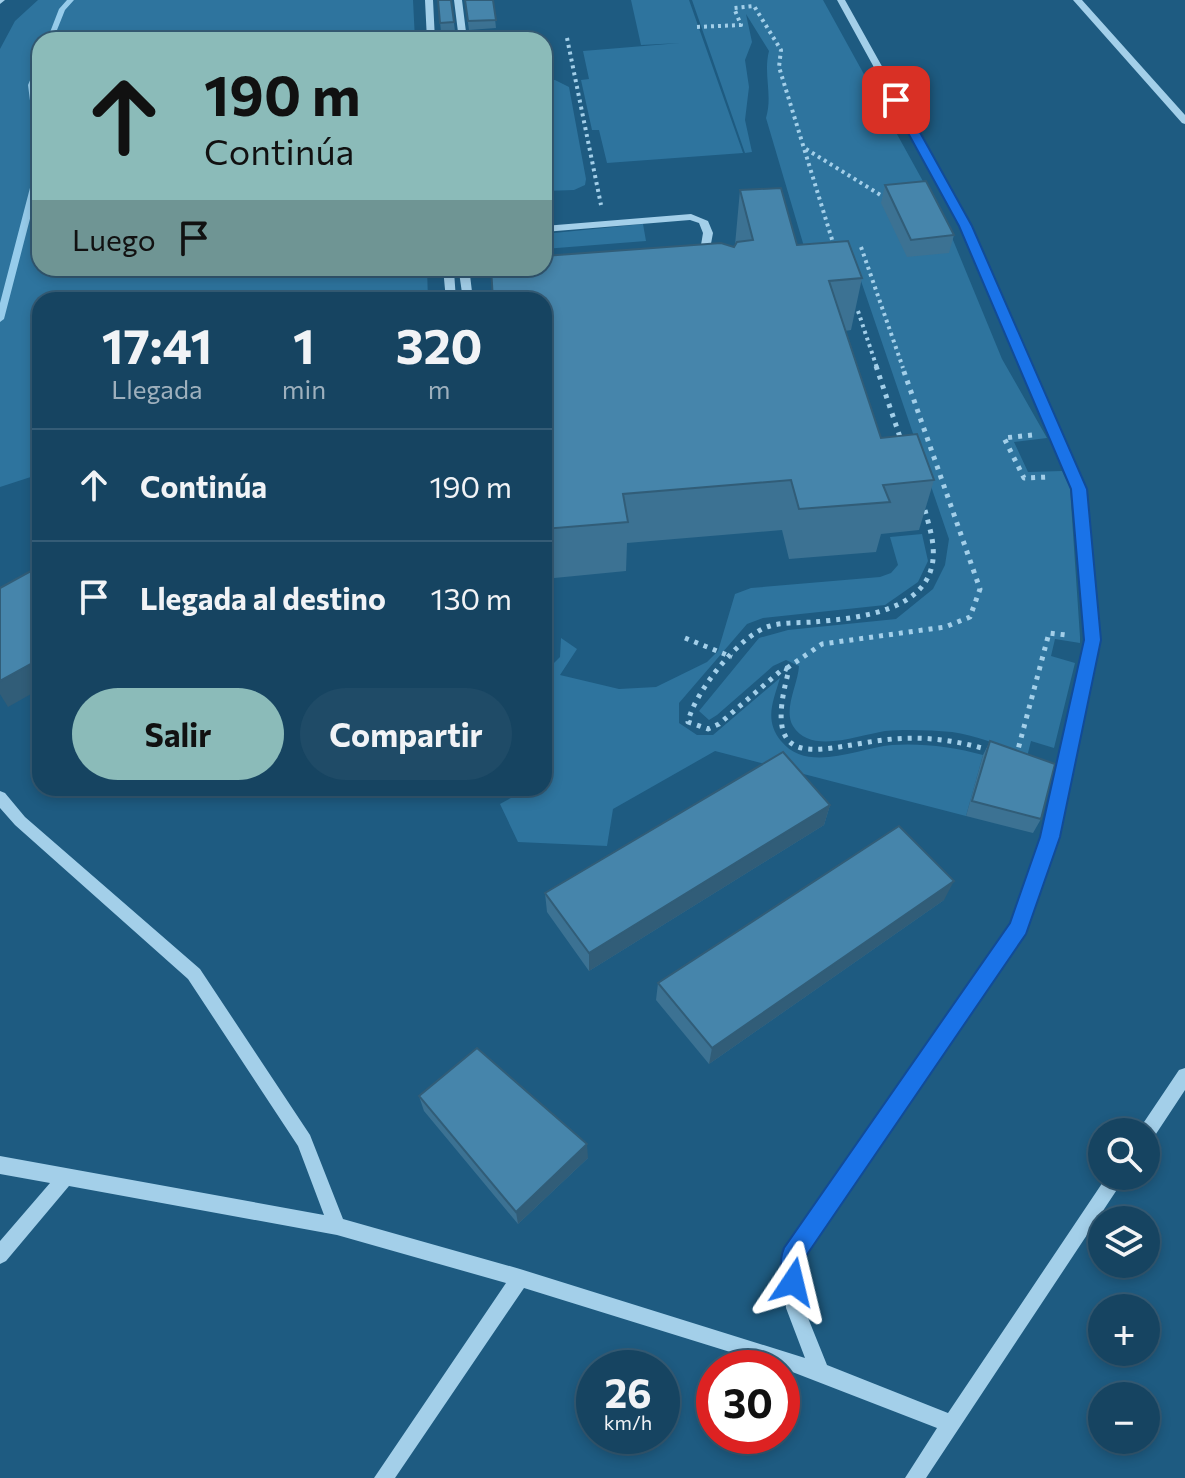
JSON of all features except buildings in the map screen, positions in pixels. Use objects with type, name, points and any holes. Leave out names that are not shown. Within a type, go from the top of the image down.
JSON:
[{"type":"street","points":[[429,0],[431,32]]},
{"type":"street","points":[[458,0],[462,32]]},
{"type":"street","points":[[820,1372],[795,1308],[792,1256],[1019,927],[1050,837],[1093,640],[1079,489],[966,226],[841,0]]},
{"type":"street","points":[[1077,0],[1185,121]]},
{"type":"street","points":[[552,228],[699,218],[708,233],[716,264]]},
{"type":"street","points":[[683,251],[706,247],[708,233]]},
{"type":"street","points":[[0,797],[20,821],[194,974],[304,1141],[337,1226]]},
{"type":"street","points":[[0,816],[20,821]]},
{"type":"street","points":[[1157,1118],[1185,1076]]},
{"type":"street","points":[[0,1165],[337,1226],[520,1278],[820,1372],[950,1423]]},
{"type":"street","points":[[0,1255],[64,1179]]},
{"type":"street","points":[[915,1478],[1108,1190]]},
{"type":"street","points":[[384,1478],[520,1278]]},
{"type":"path","points":[[697,27],[741,25],[734,8],[754,6],[781,50],[779,67],[806,149],[828,232],[839,258]]},
{"type":"path","points":[[567,38],[600,204],[648,220]]},
{"type":"path","points":[[806,149],[887,199],[900,198]]},
{"type":"path","points":[[861,247],[980,589],[970,617],[945,627],[822,644],[782,669],[719,724],[708,729],[688,722],[690,705],[753,633],[769,626],[891,612],[925,586],[936,563],[935,543],[920,496]]},
{"type":"path","points":[[853,297],[906,453]]},
{"type":"path","points":[[845,312],[858,311]]},
{"type":"path","points":[[1031,422],[1038,435],[1004,438],[1024,478],[1058,476]]},
{"type":"path","points":[[912,512],[925,510]]},
{"type":"path","points":[[1016,759],[1049,633],[1074,636]]},
{"type":"path","points":[[685,638],[732,657]]},
{"type":"path","points":[[787,668],[780,725],[789,740],[805,749],[825,751],[892,739],[951,741],[1016,759],[1064,777]]},
{"type":"shaded area","points":[[38,0],[413,0],[415,32],[32,32],[32,276],[427,276],[428,292],[32,292],[32,477],[0,487],[0,49],[15,21]]},
{"type":"shaded area","points":[[631,0],[689,0],[743,153],[607,163],[599,130],[592,130],[581,80],[589,79],[583,51],[680,43],[641,45]]},
{"type":"shaded area","points":[[692,0],[823,0],[946,223],[1002,359],[1047,438],[1014,442],[1028,472],[1062,471],[1070,488],[1080,643],[1055,639],[1051,656],[1075,663],[1054,748],[1031,741],[1027,757],[972,736],[927,730],[885,731],[836,741],[811,740],[801,735],[790,720],[790,705],[799,666],[786,660],[773,666],[709,720],[699,711],[759,638],[788,630],[896,619],[933,589],[945,565],[949,539],[860,278],[808,260],[766,118],[769,51],[746,14],[752,42],[745,60],[749,87],[745,120],[752,152],[745,153]]},
{"type":"shaded area","points":[[552,80],[569,87],[586,179],[585,185],[574,190],[552,191]]},
{"type":"shaded area","points":[[643,224],[646,241],[552,248],[552,233]]},
{"type":"shaded area","points":[[922,534],[928,561],[918,582],[885,605],[763,618],[747,624],[679,703],[679,723],[697,735],[713,735],[780,678],[772,711],[773,726],[781,741],[792,751],[805,756],[819,758],[892,745],[938,746],[983,755],[966,816],[715,751],[613,809],[607,846],[518,842],[500,804],[514,796],[552,796],[552,665],[560,657],[561,638],[577,649],[560,675],[619,689],[656,687],[707,662],[718,651],[735,594],[751,588],[880,577],[891,573],[898,565],[890,537]]},
{"type":"waterway","points":[[53,32],[62,9],[71,0]]},
{"type":"waterway","points":[[0,319],[32,196]]},
{"type":"route","points":[[793,1282],[792,1256],[1019,927],[1050,837],[1093,640],[1079,489],[966,226],[896,100]]}]
